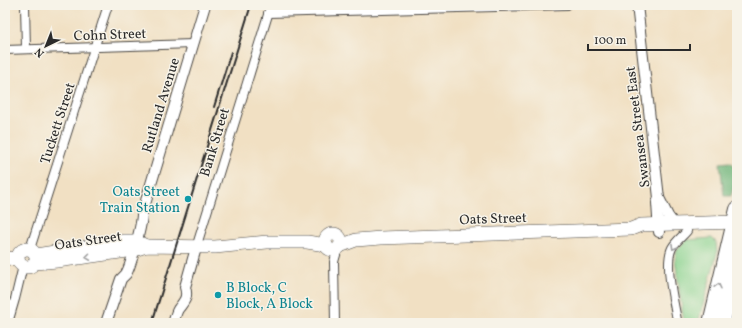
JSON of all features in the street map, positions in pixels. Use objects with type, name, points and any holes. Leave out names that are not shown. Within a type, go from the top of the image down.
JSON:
[{"type":"highway","points":[[710,323],[735,226],[737,209]]},
{"type":"highway","points":[[723,323],[737,259]]},
{"type":"main road","name":"Oats Street","points":[[5,258],[28,258],[134,246],[196,248],[267,242],[333,243],[381,238],[631,229],[641,233],[674,224],[735,226]]},
{"type":"main road","name":"Oats Street","points":[[659,228],[687,231],[735,226]]},
{"type":"street","points":[[25,5],[26,49]]},
{"type":"street","name":"Tuckett Street","points":[[8,323],[108,5]]},
{"type":"street","name":"Rutland Avenue","points":[[106,323],[121,279],[120,272],[134,246],[136,219],[142,214],[205,5]]},
{"type":"street","points":[[270,9],[567,5]]},
{"type":"street","name":"Swansea Street East","points":[[637,5],[659,198],[674,224]]},
{"type":"street","name":"Bank Street","points":[[173,323],[179,308],[176,303],[181,291],[185,287],[270,9]]},
{"type":"street","name":"Cohn Street","points":[[5,50],[193,44]]},
{"type":"street","name":"Swansea Street East","points":[[659,198],[657,203],[659,228]]},
{"type":"street","points":[[676,323],[677,320],[669,267],[672,248],[687,231]]},
{"type":"street","points":[[333,243],[335,323]]},
{"type":"green space","points":[[730,162],[737,167],[737,176],[731,196],[724,196],[720,163]]},
{"type":"green space","points":[[712,238],[716,242],[717,253],[698,323],[684,323],[675,259],[677,250],[687,240]]},
{"type":"green space","points":[[737,292],[737,323],[730,323]]},
{"type":"railway","points":[[152,323],[251,5]]},
{"type":"railway","points":[[214,107],[231,52]]},
{"type":"place","name":"Oats Street Train Station","points":[[188,199]]},
{"type":"place","name":"B Block, C Block, A Block","points":[[218,295]]}]
